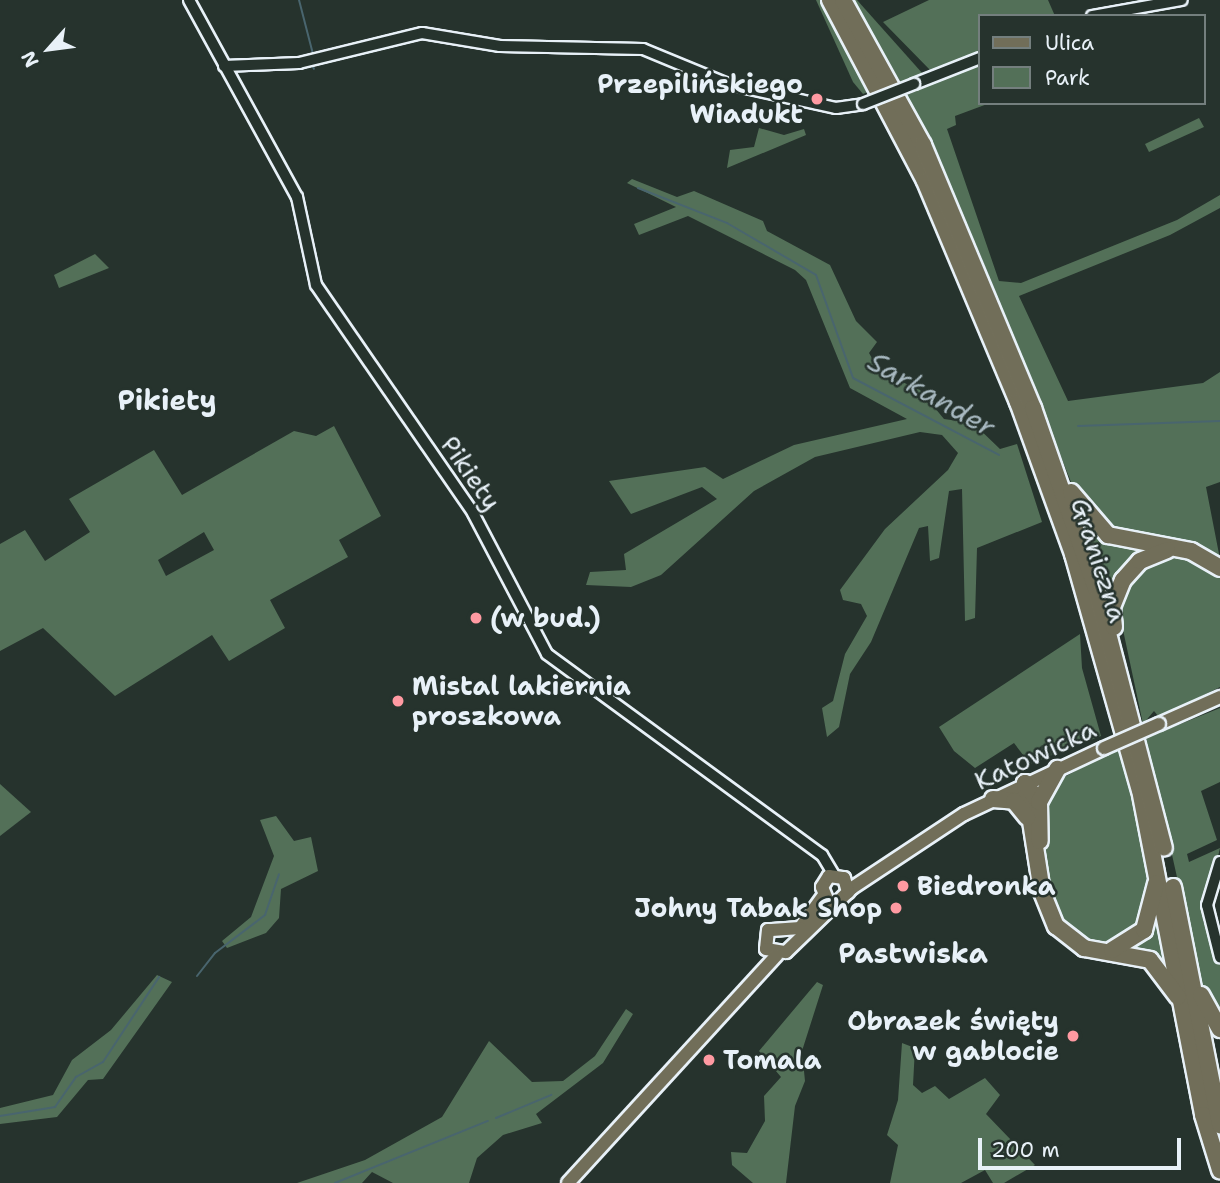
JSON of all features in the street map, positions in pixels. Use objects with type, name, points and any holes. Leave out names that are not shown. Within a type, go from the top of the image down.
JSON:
[{"type":"highway","name":"Graniczna","points":[[830,0],[912,150],[1018,402],[1094,621],[1155,853],[1203,1115],[1220,1170]]},
{"type":"highway","name":"Graniczna","points":[[844,0],[923,145],[1056,470],[1116,657],[1186,951],[1220,1125]]},
{"type":"highway","points":[[1056,470],[1097,527],[1125,541],[1206,556],[1220,568]]},
{"type":"highway","points":[[1116,657],[1112,607],[1123,580],[1140,561],[1172,548]]},
{"type":"highway","points":[[1040,878],[1039,802],[1056,769]]},
{"type":"highway","points":[[1025,783],[1039,802]]},
{"type":"highway","points":[[1025,783],[1028,819],[1040,878],[1060,932],[1078,946],[1103,952],[1132,953],[1158,966],[1187,1025]]},
{"type":"highway","points":[[993,799],[1014,801],[1028,819]]},
{"type":"highway","points":[[1103,952],[1130,942],[1147,925],[1156,892],[1155,853]]},
{"type":"highway","points":[[1186,951],[1204,1006],[1220,1029]]},
{"type":"main road","name":"Katowicka","points":[[829,899],[993,799],[1220,697]]},
{"type":"main road","points":[[568,1183],[754,982],[773,953],[829,899],[823,882],[834,875],[847,886]]},
{"type":"main road","points":[[773,953],[763,942],[768,930],[789,936]]},
{"type":"street","name":"Pikiety","points":[[190,0],[297,197],[316,285],[473,513],[547,654],[822,855],[834,875]]},
{"type":"street","points":[[1103,14],[1182,0]]},
{"type":"street","points":[[225,66],[299,63],[422,33],[500,46],[643,49],[728,83],[836,108],[863,104],[978,59]]},
{"type":"street","points":[[231,78],[253,65]]},
{"type":"street","points":[[1220,862],[1207,905],[1220,957]]},
{"type":"green space","points":[[816,0],[821,0],[872,90],[863,94],[853,82]]},
{"type":"green space","points":[[853,0],[857,0],[923,74],[901,83]]},
{"type":"green space","points":[[929,0],[1048,0],[1054,14],[978,14],[978,52],[931,71],[883,22]]},
{"type":"green space","points":[[978,64],[978,105],[985,105],[955,116],[956,125],[947,129],[999,281],[1021,283],[1177,220],[1220,195],[1220,208],[1170,235],[1019,296],[1068,401],[1203,383],[1220,372],[1220,482],[1206,487],[1220,559],[1194,545],[1101,524],[1077,497],[980,254],[907,95]]},
{"type":"green space","points":[[1199,118],[1204,127],[1149,152],[1145,144]]},
{"type":"green space","points":[[759,128],[784,135],[804,129],[806,135],[727,168],[730,150],[754,147]]},
{"type":"green space","points":[[632,179],[677,197],[694,191],[763,221],[767,231],[830,265],[856,321],[877,342],[869,353],[880,372],[920,390],[944,419],[973,423],[1000,449],[1017,444],[1042,522],[977,548],[975,618],[965,621],[962,489],[949,491],[939,558],[930,561],[928,526],[919,528],[871,642],[850,674],[839,727],[827,737],[822,708],[833,701],[845,654],[867,616],[861,604],[843,600],[840,590],[885,529],[948,470],[958,453],[942,435],[920,432],[815,457],[754,491],[661,575],[631,587],[586,585],[590,572],[626,570],[624,554],[717,499],[702,487],[631,514],[609,481],[705,467],[723,479],[794,445],[907,419],[850,388],[806,280],[795,270],[688,216],[639,235],[634,224],[676,207],[627,183]]},
{"type":"green space","points":[[95,254],[109,268],[59,288],[54,275]]},
{"type":"green space","points":[[334,426],[381,516],[339,540],[348,557],[270,600],[285,628],[229,661],[212,635],[115,696],[43,628],[0,651],[0,544],[25,530],[45,561],[90,532],[69,499],[154,450],[182,495],[294,431],[316,436]],"holes":[[[204,532],[214,550],[166,576],[158,560]]]},
{"type":"green space","points":[[1081,518],[1093,529],[1155,549],[1109,607]]},
{"type":"green space","points":[[1162,557],[1190,557],[1220,577],[1220,687],[1159,717],[1154,711],[1143,724],[1119,611],[1140,569]]},
{"type":"green space","points":[[1080,634],[1082,668],[1101,736],[1030,764],[1014,743],[975,768],[954,751],[939,727]]},
{"type":"green space","points":[[1220,708],[1220,782],[1201,791],[1217,840],[1187,854],[1189,862],[1220,848],[1203,921],[1220,963],[1220,1021],[1201,985],[1146,738]]},
{"type":"green space","points":[[1120,747],[1150,872],[1147,916],[1122,943],[1097,947],[1068,933],[1048,892],[1044,820],[1057,781]]},
{"type":"green space","points":[[0,784],[31,812],[0,836]]},
{"type":"green space","points":[[276,816],[294,841],[311,837],[318,871],[281,889],[279,918],[266,933],[227,948],[222,941],[251,917],[274,856],[260,820]]},
{"type":"green space","points":[[1158,909],[1170,972],[1125,949]]},
{"type":"green space","points":[[157,975],[172,982],[103,1079],[88,1080],[57,1117],[0,1124],[0,1108],[53,1095],[72,1060],[111,1030]]},
{"type":"green space","points":[[817,982],[823,985],[802,1051],[805,1081],[795,1106],[786,1183],[753,1183],[732,1165],[731,1152],[747,1153],[765,1121],[764,1096],[781,1077],[759,1051]]},
{"type":"green space","points":[[626,1009],[633,1014],[603,1063],[536,1114],[542,1123],[503,1135],[477,1158],[469,1183],[393,1183],[372,1172],[362,1183],[297,1183],[365,1160],[442,1117],[489,1041],[532,1082],[563,1081],[595,1056]]},
{"type":"green space","points":[[902,1043],[915,1048],[913,1085],[922,1093],[935,1086],[949,1099],[985,1078],[1000,1095],[986,1114],[1035,1165],[1004,1183],[993,1183],[985,1170],[961,1183],[890,1183],[898,1145],[887,1135],[898,1100]]},
{"type":"waterway","points":[[299,0],[313,54]]},
{"type":"waterway","name":"Sarkander","points":[[638,188],[727,223],[816,275],[853,378],[999,455]]},
{"type":"waterway","name":"Sarkander","points":[[1078,426],[1220,421]]},
{"type":"waterway","points":[[197,976],[215,953],[265,915],[279,874]]},
{"type":"waterway","points":[[0,1116],[55,1107],[76,1077],[103,1062],[159,977]]},
{"type":"waterway","points":[[496,1118],[551,1095]]},
{"type":"waterway","points":[[335,1183],[488,1121]]},
{"type":"place","name":"Przepilińskiego Wiadukt","points":[[817,99]]},
{"type":"place","name":"(w bud.)","points":[[476,618]]},
{"type":"place","name":"Mistal lakiernia proszkowa","points":[[398,701]]},
{"type":"place","name":"Biedronka","points":[[903,886]]},
{"type":"place","name":"Johny Tabak Shop","points":[[896,908]]},
{"type":"place","name":"Obrazek święty w gablocie","points":[[1073,1036]]},
{"type":"place","name":"Tomala","points":[[709,1060]]},
{"type":"district","name":"Pikiety","points":[[167,400]]},
{"type":"district","name":"Pastwiska","points":[[913,953]]}]
